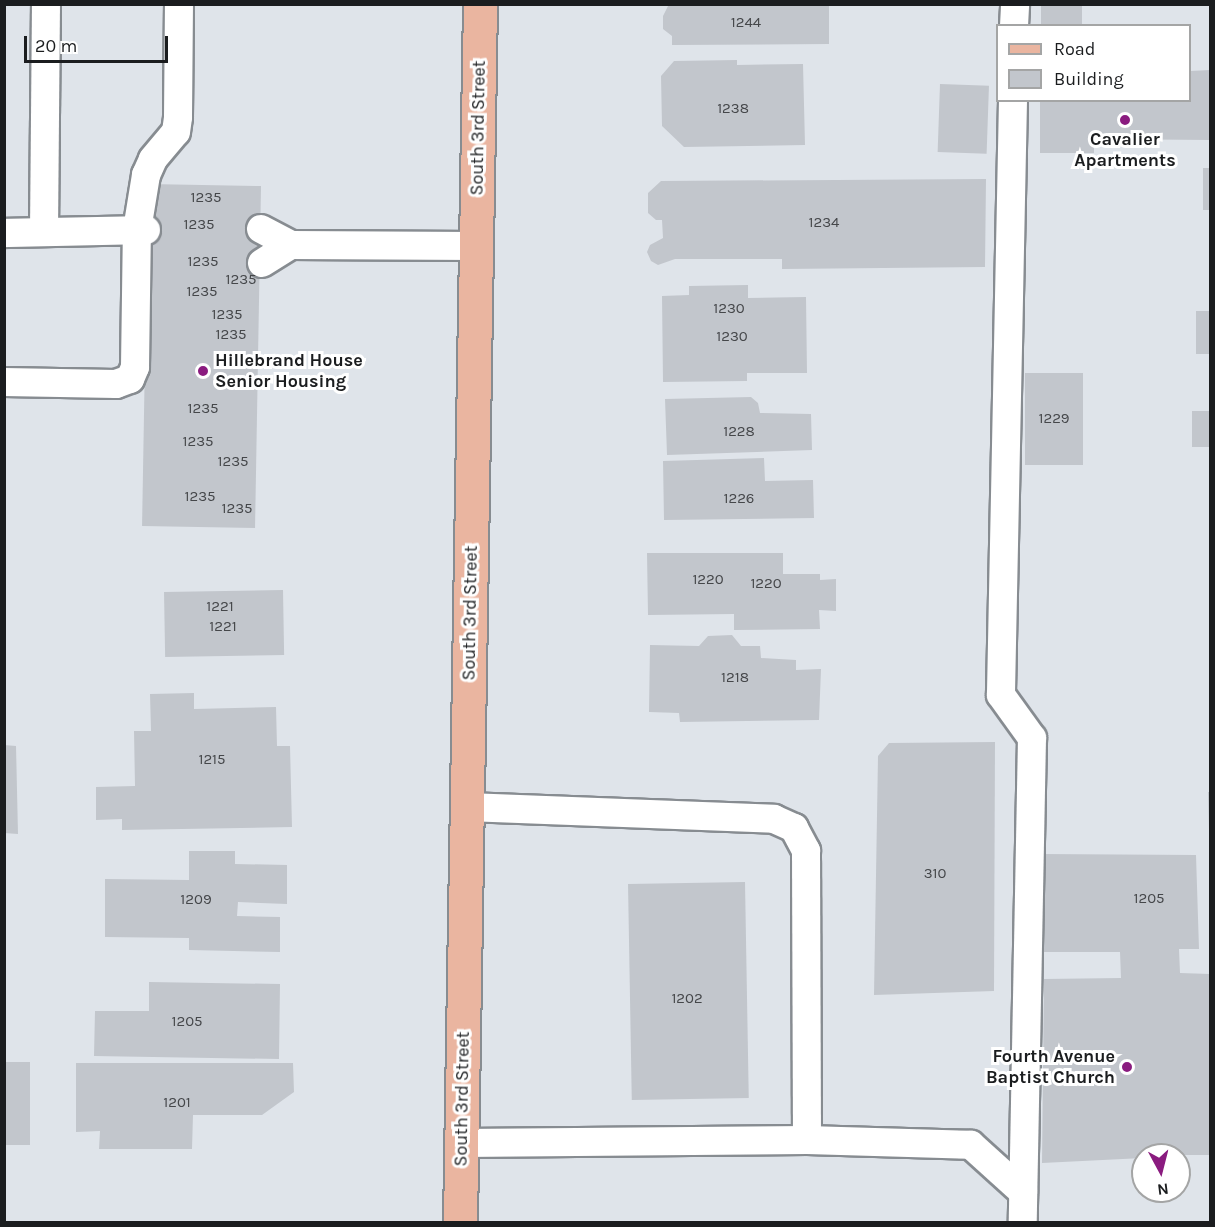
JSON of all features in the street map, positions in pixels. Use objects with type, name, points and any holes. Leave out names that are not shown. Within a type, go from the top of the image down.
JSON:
[{"type":"main road","name":"South 3rd Street","points":[[460,1222],[480,4]]},
{"type":"lane","points":[[44,232],[46,4]]},
{"type":"lane","points":[[4,382],[116,384],[130,379],[135,367],[141,230],[146,175],[153,159],[176,132],[179,4]]},
{"type":"lane","points":[[1014,24],[1015,4]]},
{"type":"lane","points":[[1013,102],[1001,695],[1032,738],[1023,1222]]},
{"type":"lane","points":[[261,229],[291,246],[476,246]]},
{"type":"lane","points":[[4,232],[141,230]]},
{"type":"lane","points":[[262,263],[291,246]]},
{"type":"lane","points":[[467,807],[774,819],[794,828],[806,851],[807,1140]]},
{"type":"lane","points":[[462,1143],[807,1140],[971,1145],[1023,1192]]},
{"type":"building","points":[[669,4],[829,4],[829,44],[672,45],[672,36],[663,29],[663,16]]},
{"type":"building","points":[[1041,4],[1082,4],[1082,24],[1041,24]]},
{"type":"building","points":[[737,60],[737,65],[803,64],[805,145],[684,147],[662,126],[661,76],[674,61]]},
{"type":"building","name":"Cavalier Apartments","points":[[1210,70],[1210,140],[1094,139],[1094,153],[1040,153],[1040,102],[1191,102],[1191,71]]},
{"type":"building","points":[[940,84],[989,86],[987,154],[938,152]]},
{"type":"building","points":[[1203,168],[1210,168],[1210,210],[1203,210]]},
{"type":"building","points":[[986,179],[985,267],[782,269],[782,259],[675,259],[658,265],[651,261],[647,252],[650,245],[663,238],[662,220],[656,220],[648,213],[648,193],[661,181]]},
{"type":"building","name":"Hillebrand House Senior Housing","points":[[148,184],[261,186],[255,528],[142,526]]},
{"type":"building","points":[[748,285],[748,298],[806,297],[807,373],[747,373],[747,381],[663,382],[662,296],[689,295],[689,286]]},
{"type":"building","points":[[1196,311],[1210,311],[1210,354],[1196,354]]},
{"type":"building","points":[[1025,373],[1083,373],[1083,465],[1025,465]]},
{"type":"building","points":[[751,397],[758,403],[760,413],[811,414],[812,450],[667,455],[665,399]]},
{"type":"building","points":[[1192,411],[1210,411],[1210,447],[1192,447]]},
{"type":"building","points":[[764,458],[765,481],[813,480],[814,518],[664,520],[663,461]]},
{"type":"building","points":[[647,553],[783,553],[783,574],[820,574],[820,580],[836,579],[836,611],[819,610],[820,629],[734,630],[734,614],[648,615]]},
{"type":"building","points":[[283,590],[284,655],[165,657],[164,592]]},
{"type":"building","points":[[732,635],[741,646],[760,646],[761,658],[796,660],[796,670],[821,669],[819,720],[680,722],[679,713],[649,712],[650,645],[699,646],[708,636]]},
{"type":"building","points":[[194,693],[194,709],[276,707],[277,746],[290,746],[292,827],[122,830],[122,819],[96,820],[96,787],[135,786],[134,731],[151,731],[150,694]]},
{"type":"building","points":[[995,742],[994,991],[874,995],[878,756],[889,743]]},
{"type":"building","points":[[4,745],[16,746],[18,834],[4,833]]},
{"type":"building","points":[[1208,792],[1210,792],[1210,830],[1209,830]]},
{"type":"building","points":[[189,851],[235,851],[235,864],[287,865],[287,904],[238,902],[237,916],[280,917],[280,952],[189,950],[189,938],[105,937],[105,879],[189,880]]},
{"type":"building","name":"Fourth Avenue Baptist Church","points":[[1041,854],[1196,855],[1199,949],[1179,949],[1180,973],[1210,974],[1210,1155],[1191,1155],[1191,1143],[1131,1143],[1131,1159],[1042,1163],[1044,979],[1121,978],[1120,952],[1041,952]]},
{"type":"building","points":[[745,882],[749,1098],[632,1100],[628,884]]},
{"type":"building","points":[[149,982],[280,984],[279,1059],[94,1056],[95,1011],[149,1011]]},
{"type":"building","points":[[4,1062],[30,1062],[30,1145],[4,1145]]},
{"type":"building","points":[[76,1063],[293,1063],[294,1092],[262,1115],[193,1115],[192,1149],[99,1149],[100,1131],[76,1132]]},
{"type":"place","name":"Cavalier Apartments","points":[[1125,120]]},
{"type":"place","name":"Hillebrand House Senior Housing","points":[[203,371]]},
{"type":"place","name":"Fourth Avenue Baptist Church","points":[[1127,1067]]}]
